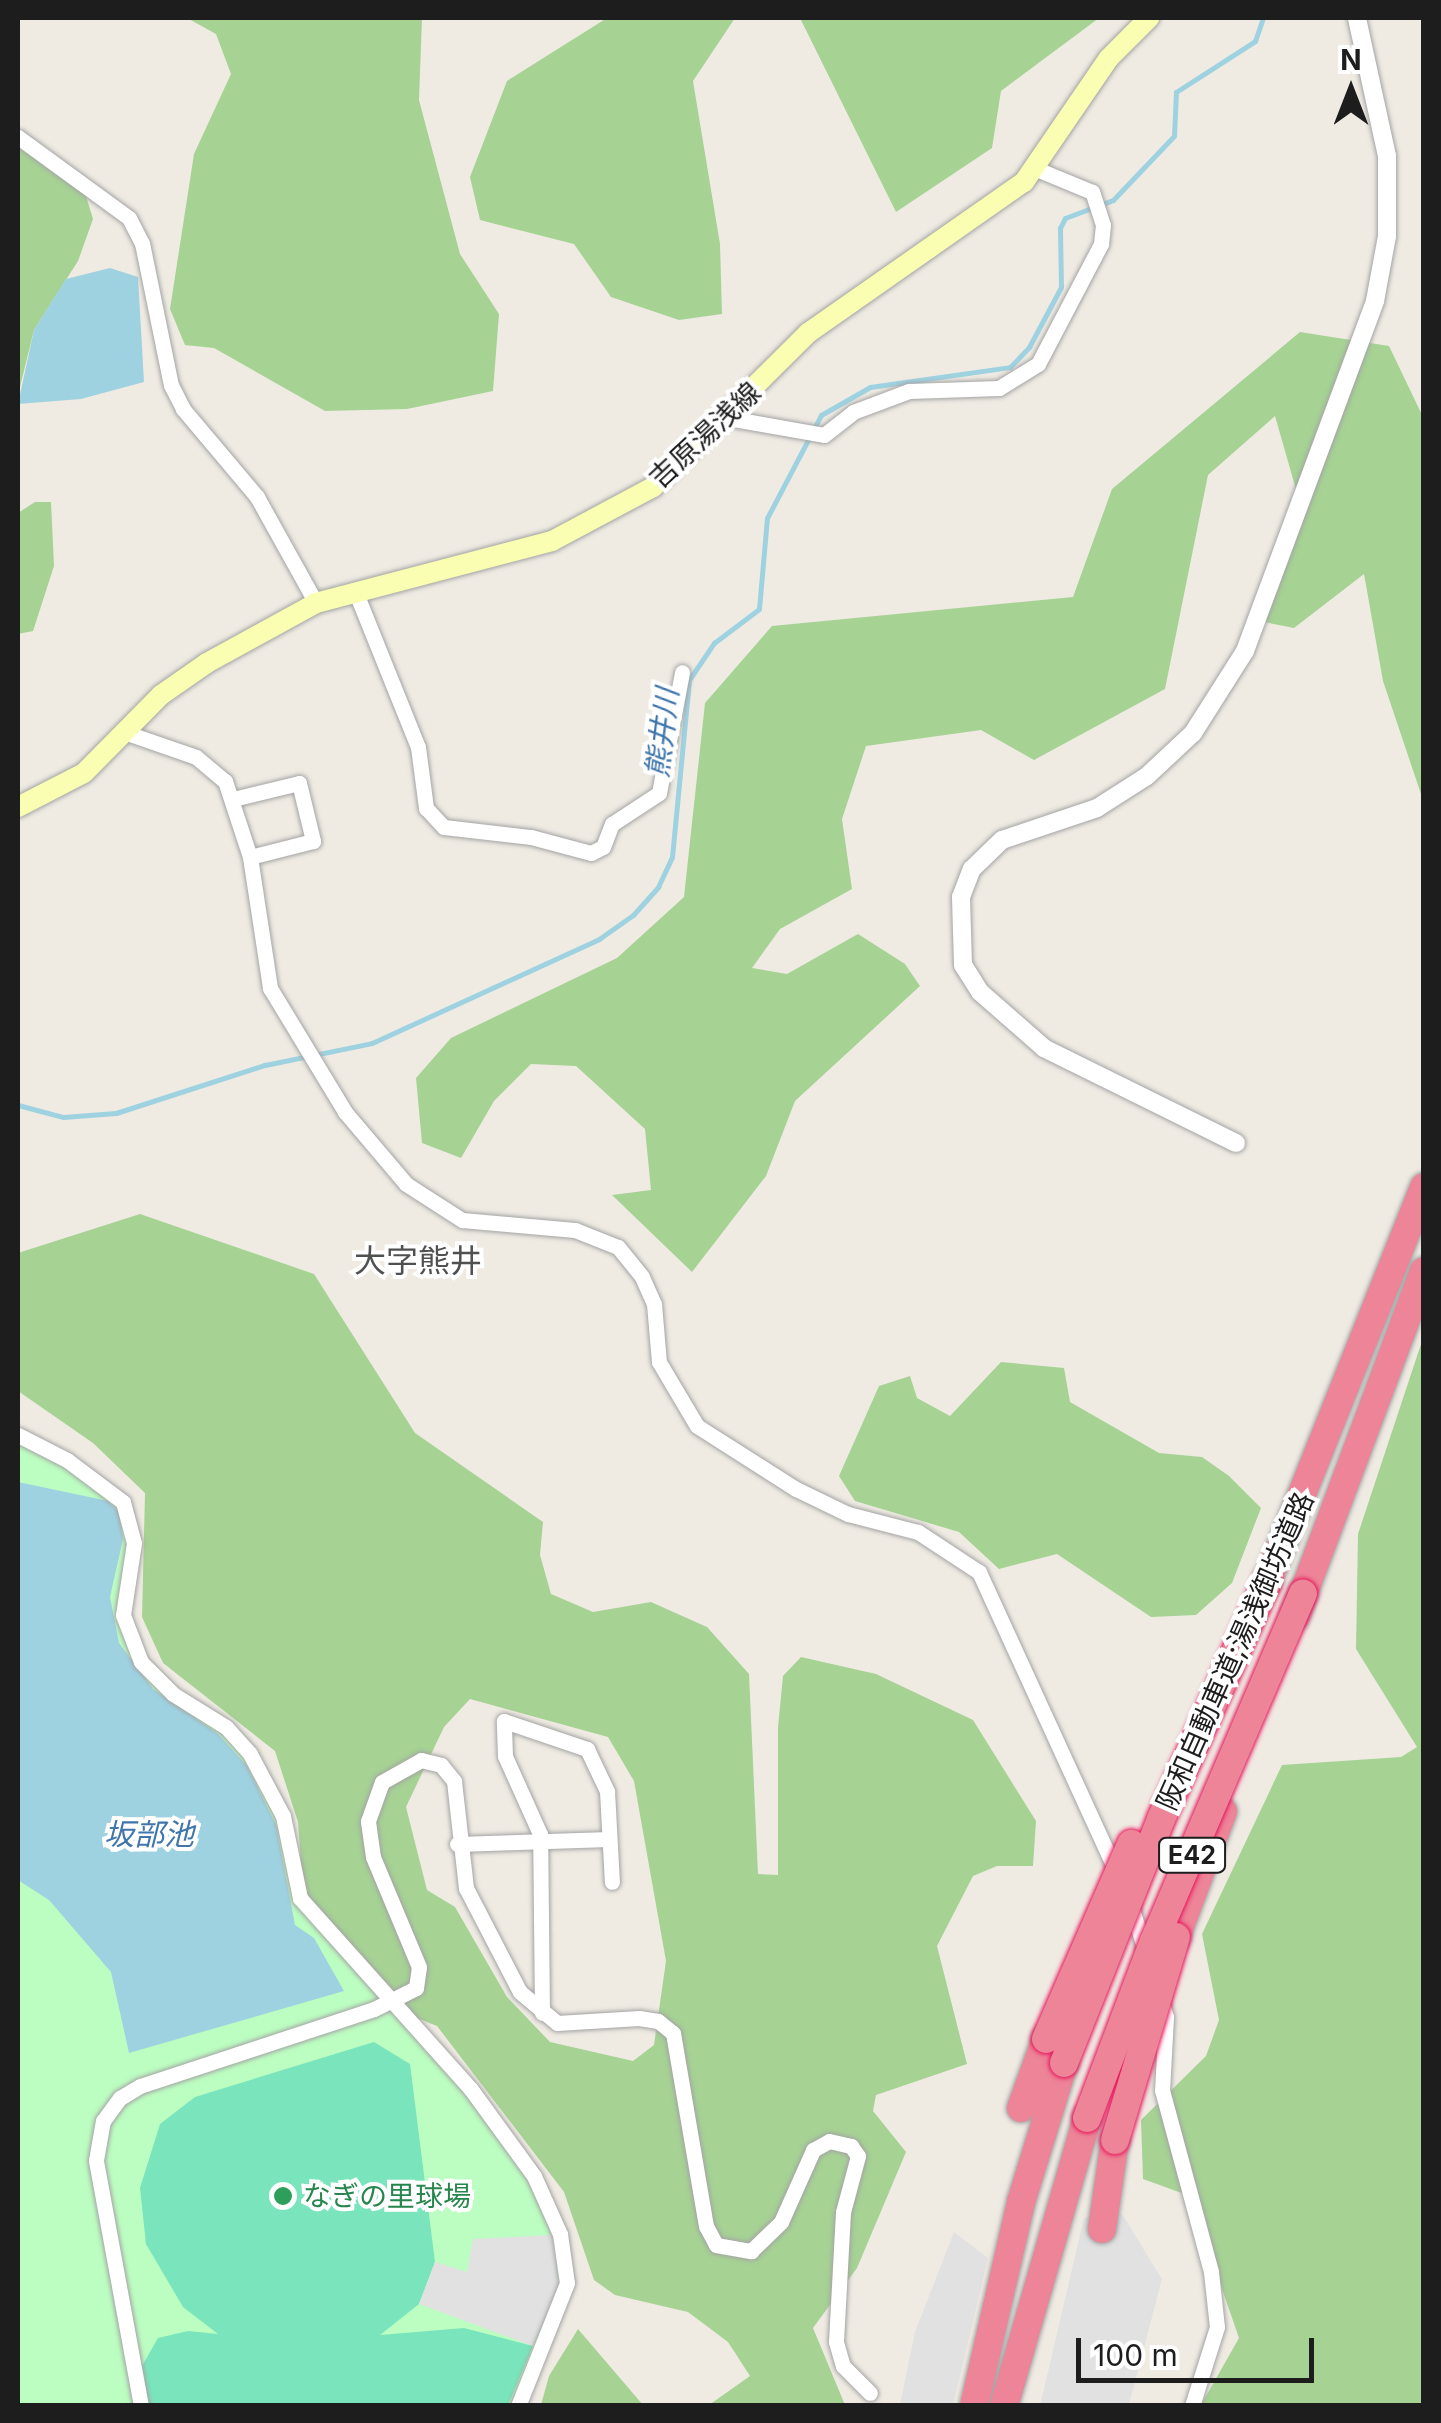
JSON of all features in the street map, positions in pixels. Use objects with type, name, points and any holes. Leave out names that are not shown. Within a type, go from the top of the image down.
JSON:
[{"type":"highway","name":"阪和自動車道;湯浅御坊道路","points":[[974,2406],[1020,2202],[1064,2063],[1267,1582],[1424,1187]]},
{"type":"highway","name":"阪和自動車道;湯浅御坊道路","points":[[1004,2406],[1087,2118],[1154,1941],[1303,1594],[1424,1271]]},
{"type":"highway","points":[[1102,2228],[1114,2140],[1176,1936],[1303,1594]]},
{"type":"highway","points":[[1021,2108],[1046,2039],[1137,1832],[1224,1681]]},
{"type":"main road","name":"吉原湯浅線","points":[[18,807],[84,773],[124,732],[207,663],[316,603],[552,540],[612,513],[653,486],[728,418],[820,322],[989,211],[1034,168],[1109,58],[1149,18]]},
{"type":"street","points":[[1236,1143],[1044,1048],[980,992],[963,965],[961,898],[972,869],[1002,840],[1098,808],[1147,776],[1193,733],[1245,652],[1376,302],[1387,236],[1387,156],[1357,18]]},
{"type":"street","points":[[18,137],[129,218],[142,243],[171,386],[183,409],[258,496],[316,603]]},
{"type":"street","points":[[728,418],[824,436],[853,412],[909,391],[999,388],[1038,364],[1100,244],[1103,224],[1092,192],[1034,168]]},
{"type":"street","points":[[356,593],[418,746],[426,808],[444,827],[531,837],[591,853],[602,848],[612,824],[660,793],[682,672]]},
{"type":"street","points":[[124,732],[196,756],[213,767],[233,800],[250,858],[270,988],[345,1112],[406,1184],[462,1220],[576,1230],[618,1247],[642,1277],[654,1304],[659,1362],[697,1426],[780,1480],[848,1514],[918,1532],[979,1572],[1123,1884],[1166,2017],[1162,2090],[1210,2272],[1217,2326],[1192,2406]]},
{"type":"street","points":[[233,800],[299,783],[314,840],[250,858]]},
{"type":"street","points":[[18,1435],[66,1460],[123,1502],[134,1525],[122,1600],[133,1649],[152,1677],[226,1727],[250,1754],[283,1816],[300,1898],[507,2134],[560,2234],[565,2292],[518,2406]]},
{"type":"street","points":[[542,2013],[540,1841],[505,1756],[506,1720],[588,1749],[607,1791],[612,1882]]},
{"type":"street","points":[[141,2406],[96,2160],[110,2109],[153,2081],[391,2002],[416,1988],[420,1972],[370,1848],[370,1809],[388,1775],[421,1760],[446,1770],[456,1788],[457,1844],[479,1918],[520,1992],[542,2013],[578,2026],[658,2020],[674,2033],[706,2226],[716,2246],[730,2252],[751,2251],[781,2222],[813,2150],[829,2141],[851,2146],[858,2156],[843,2212],[836,2342],[843,2366],[870,2393]]},
{"type":"street","points":[[457,1844],[610,1838]]},
{"type":"green space","points":[[187,18],[422,18],[419,100],[460,254],[499,314],[493,391],[407,409],[325,411],[214,348],[185,345],[170,309],[194,154],[231,74],[216,34]]},
{"type":"green space","points":[[607,18],[735,18],[693,81],[720,244],[722,314],[679,320],[611,297],[574,244],[480,220],[470,177],[507,81]]},
{"type":"green space","points":[[800,18],[1099,18],[1001,91],[992,148],[896,212]]},
{"type":"green space","points":[[18,147],[86,196],[93,219],[78,261],[34,330],[18,395]]},
{"type":"green space","points":[[1300,332],[1389,346],[1423,417],[1423,800],[1383,681],[1364,574],[1294,628],[1254,620],[1303,514],[1275,416],[1208,475],[1165,689],[1034,760],[981,730],[866,746],[842,819],[852,889],[780,929],[752,968],[787,974],[858,934],[905,964],[920,986],[795,1101],[766,1176],[692,1272],[612,1195],[651,1190],[645,1129],[576,1066],[531,1064],[494,1101],[461,1158],[422,1143],[416,1078],[451,1038],[617,958],[684,897],[705,703],[772,626],[1073,597],[1112,489]]},
{"type":"green space","points":[[35,502],[51,502],[54,566],[33,631],[18,634],[18,513]]},
{"type":"green space","points":[[140,1214],[314,1274],[415,1433],[543,1522],[540,1555],[551,1594],[593,1612],[651,1602],[707,1627],[749,1674],[758,1874],[778,1875],[778,1727],[783,1676],[801,1657],[876,1674],[973,1720],[1036,1821],[1033,1866],[997,1866],[973,1876],[937,1946],[967,2064],[876,2095],[873,2111],[906,2152],[857,2268],[813,2328],[845,2405],[709,2405],[750,2376],[728,2342],[688,2312],[615,2295],[594,2280],[564,2192],[437,2026],[361,1996],[18,2405],[306,1932],[298,1822],[275,1751],[163,1663],[142,1617],[145,1493],[93,1443],[18,1391],[18,1253]],"holes":[[[470,1699],[608,1737],[634,1781],[666,1961],[654,2045],[633,2061],[550,2042],[507,1997],[455,1907],[427,1890],[406,1807],[444,1727]]]},
{"type":"green space","points":[[1423,1338],[1423,2405],[1201,2405],[1239,2338],[1190,2196],[1143,2179],[1141,2120],[1206,2056],[1219,2020],[1202,1934],[1282,1765],[1401,1757],[1417,1747],[1356,1649],[1358,1534]]},
{"type":"green space","points":[[1001,1362],[1064,1368],[1070,1402],[1159,1453],[1202,1457],[1229,1476],[1261,1508],[1232,1583],[1196,1615],[1151,1617],[1057,1554],[999,1569],[959,1532],[855,1501],[839,1476],[879,1386],[910,1376],[917,1398],[950,1416]]},
{"type":"green space","points":[[18,1435],[130,1514],[123,1587],[141,1662],[211,1715],[271,1785],[296,1888],[507,2134],[566,2259],[518,2405],[18,2405]]},
{"type":"green space","name":"なぎの里球場","points":[[374,2042],[410,2064],[435,2262],[419,2304],[380,2335],[464,2328],[533,2346],[508,2405],[149,2405],[142,2366],[158,2338],[188,2331],[218,2334],[183,2307],[146,2244],[140,2188],[160,2124],[195,2097]]},
{"type":"green space","points":[[578,2329],[643,2405],[541,2405],[549,2376]]},
{"type":"shaded area","points":[[1122,2214],[1162,2279],[1129,2405],[1040,2406],[1084,2218]]},
{"type":"shaded area","points":[[954,2232],[988,2258],[953,2405],[900,2405],[915,2332]]},
{"type":"shaded area","points":[[553,2235],[559,2287],[533,2346],[419,2304],[435,2262],[467,2272],[473,2239]]},
{"type":"water","points":[[110,268],[138,277],[144,382],[81,399],[18,404],[34,330],[66,279]]},
{"type":"water","name":"坂部池","points":[[18,1482],[108,1501],[119,1512],[123,1539],[110,1597],[119,1643],[153,1689],[218,1734],[247,1766],[276,1825],[295,1925],[314,1938],[344,1991],[129,2053],[111,1972],[49,1900],[18,1880]]},
{"type":"waterway","name":"熊井川","points":[[18,1105],[63,1117],[116,1113],[265,1065],[372,1043],[599,939],[633,915],[658,887],[672,857],[689,680],[714,643],[759,609],[767,518],[821,415],[870,387],[1010,367],[1029,347],[1061,287],[1060,228],[1065,218],[1113,200],[1174,136],[1176,92],[1255,41],[1263,18]]},
{"type":"place","name":"なぎの里球場","points":[[283,2196]]},
{"type":"district","name":"大字熊井","points":[[418,1261]]}]
